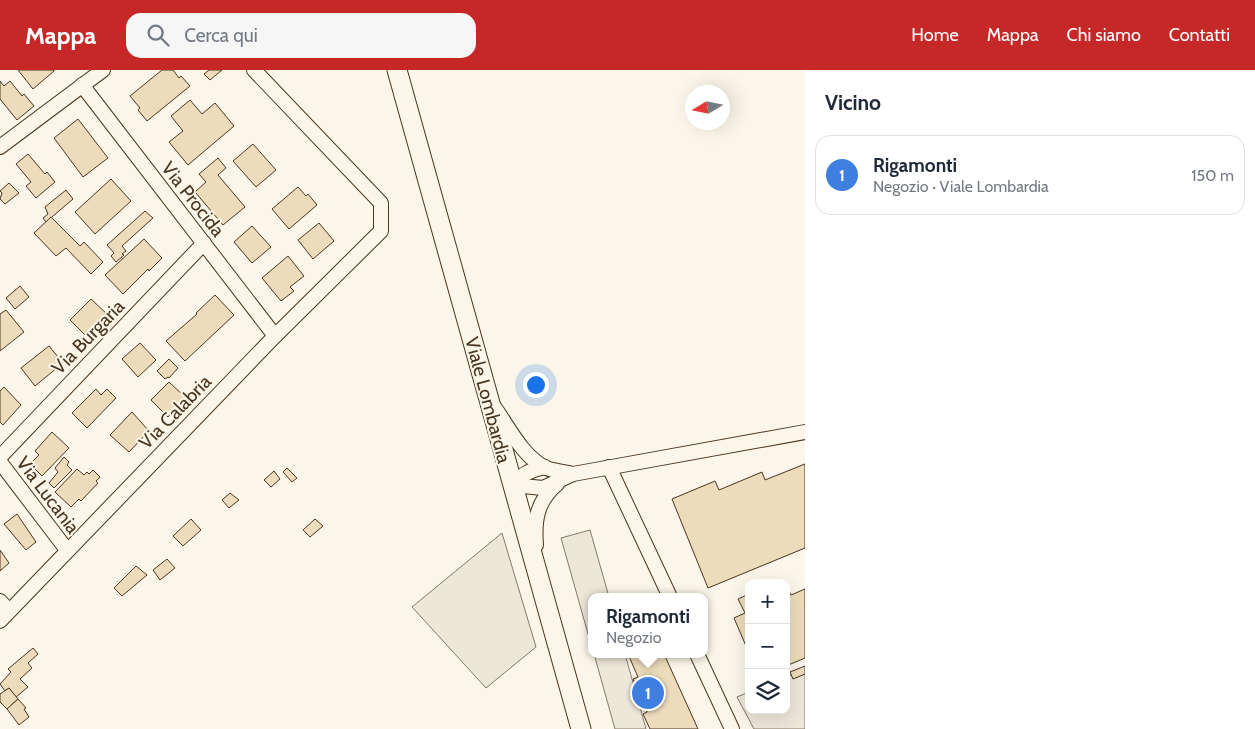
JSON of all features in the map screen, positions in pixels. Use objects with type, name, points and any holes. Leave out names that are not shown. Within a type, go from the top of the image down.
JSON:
[{"type":"main road","name":"Viale Lombardia","points":[[397,70],[581,729]]},
{"type":"street","points":[[0,147],[103,70]]},
{"type":"street","name":"Via Calabria","points":[[3,611],[67,550],[275,336],[381,231],[381,203],[254,70]]},
{"type":"street","name":"Via Procida","points":[[82,85],[275,336]]},
{"type":"street","name":"Via Burgaria","points":[[0,457],[204,243]]},
{"type":"street","points":[[487,396],[520,446],[545,468]]},
{"type":"street","points":[[512,485],[543,488],[573,474],[805,432]]},
{"type":"street","name":"Via Lucania","points":[[0,462],[67,550]]},
{"type":"street","points":[[512,485],[516,480],[536,469],[545,468],[573,474]]},
{"type":"street","points":[[609,468],[668,593]]},
{"type":"street","points":[[549,617],[537,555],[534,526],[539,508],[547,492],[559,482]]},
{"type":"street","points":[[699,658],[732,729]]},
{"type":"shaded area","points":[[590,530],[608,593],[588,593],[588,634],[561,538]]},
{"type":"shaded area","points":[[502,533],[536,647],[486,688],[412,607]]},
{"type":"shaded area","points":[[595,658],[626,658],[646,729],[615,729]]},
{"type":"shaded area","points":[[805,670],[805,729],[754,729],[746,714],[790,714],[790,676]]},
{"type":"shaded area","points":[[745,694],[745,712],[737,697]]},
{"type":"building","points":[[18,70],[54,70],[54,71],[33,89]]},
{"type":"building","points":[[162,70],[173,70],[179,78],[181,76],[190,86],[147,121],[138,110],[140,108],[130,96]]},
{"type":"building","points":[[209,70],[222,70],[210,80],[204,74]]},
{"type":"building","points":[[0,81],[4,86],[10,81],[22,96],[24,94],[34,106],[17,120],[0,99]]},
{"type":"building","points":[[190,100],[202,114],[215,103],[234,126],[188,165],[169,142],[183,131],[171,116]]},
{"type":"building","points":[[78,119],[108,158],[83,177],[54,138]]},
{"type":"building","points":[[253,144],[276,170],[256,187],[233,161]]},
{"type":"building","points":[[28,154],[45,174],[47,172],[55,182],[36,198],[26,186],[31,182],[16,164]]},
{"type":"building","points":[[218,158],[226,168],[218,175],[245,207],[223,225],[195,192],[206,182],[199,174]]},
{"type":"building","points":[[111,179],[131,201],[95,234],[75,212]]},
{"type":"building","points":[[9,183],[19,193],[5,204],[0,199],[2,193],[0,191]]},
{"type":"building","points":[[298,187],[306,196],[308,194],[317,205],[289,229],[272,209]]},
{"type":"building","points":[[66,190],[73,199],[46,222],[43,218],[48,214],[45,207]]},
{"type":"building","points":[[145,211],[153,218],[122,246],[126,251],[116,262],[111,256],[114,253],[107,245]]},
{"type":"building","points":[[51,217],[80,246],[84,242],[103,262],[91,274],[66,248],[56,256],[34,233]]},
{"type":"building","points":[[319,223],[334,241],[313,259],[298,240]]},
{"type":"building","points":[[252,226],[271,247],[252,263],[234,242]]},
{"type":"building","points":[[144,239],[162,258],[123,294],[105,275]]},
{"type":"building","points":[[288,256],[304,276],[290,287],[294,291],[281,301],[262,278]]},
{"type":"building","points":[[20,286],[29,297],[15,309],[6,298]]},
{"type":"building","points":[[215,295],[234,315],[185,361],[166,341],[197,314]]},
{"type":"building","points":[[91,299],[109,316],[88,338],[70,320]]},
{"type":"building","points":[[6,310],[24,332],[0,351],[0,314]]},
{"type":"building","points":[[140,343],[156,360],[138,377],[122,359]]},
{"type":"building","points":[[49,346],[63,363],[35,386],[21,368]]},
{"type":"building","points":[[169,359],[178,368],[169,378],[165,379],[157,371]]},
{"type":"building","points":[[169,382],[186,398],[168,417],[151,400]]},
{"type":"building","points":[[4,387],[21,405],[3,425],[0,422],[0,391]]},
{"type":"building","points":[[96,389],[101,395],[107,389],[116,398],[87,428],[72,413]]},
{"type":"building","points":[[132,412],[149,431],[129,452],[110,435]]},
{"type":"building","points":[[52,432],[69,448],[42,476],[30,464],[39,455],[35,451]]},
{"type":"building","points":[[64,457],[69,462],[67,465],[72,470],[54,488],[49,483],[58,472],[55,468]]},
{"type":"building","points":[[805,464],[805,548],[708,588],[672,499],[715,481],[719,490],[762,472],[765,480]]},
{"type":"building","points":[[287,468],[297,478],[292,482],[283,472]]},
{"type":"building","points":[[77,469],[84,475],[87,472],[89,474],[93,470],[100,477],[96,481],[98,483],[81,501],[79,499],[71,507],[55,492]]},
{"type":"building","points":[[274,471],[280,479],[271,487],[264,480]]},
{"type":"building","points":[[230,493],[239,500],[229,508],[222,500]]},
{"type":"building","points":[[17,514],[36,542],[26,550],[4,524]]},
{"type":"building","points":[[191,519],[201,530],[183,546],[173,536]]},
{"type":"building","points":[[315,519],[323,526],[310,537],[303,530]]},
{"type":"building","points":[[0,550],[9,563],[0,571]]},
{"type":"building","points":[[167,559],[175,568],[160,580],[153,570]]},
{"type":"building","points":[[136,566],[147,575],[122,596],[114,588]]},
{"type":"building","points":[[805,589],[805,658],[790,664],[790,593],[791,595]]},
{"type":"building","points":[[745,596],[745,613],[738,599]]},
{"type":"building","points":[[745,613],[745,644],[734,618]]},
{"type":"building","points":[[33,648],[38,654],[28,663],[32,668],[20,679],[28,687],[16,697],[9,688],[5,691],[0,684],[11,672],[8,669]]},
{"type":"building","points":[[630,658],[666,658],[698,729],[650,729],[643,714],[647,712],[633,679],[638,677]]},
{"type":"building","points":[[805,666],[805,674],[793,679],[790,672]]},
{"type":"building","points":[[9,688],[18,699],[7,709],[0,702],[0,694]]},
{"type":"building","points":[[18,699],[26,708],[24,709],[29,717],[19,725],[7,709]]},
{"type":"place","name":"Rigamonti","points":[[648,693]]}]
